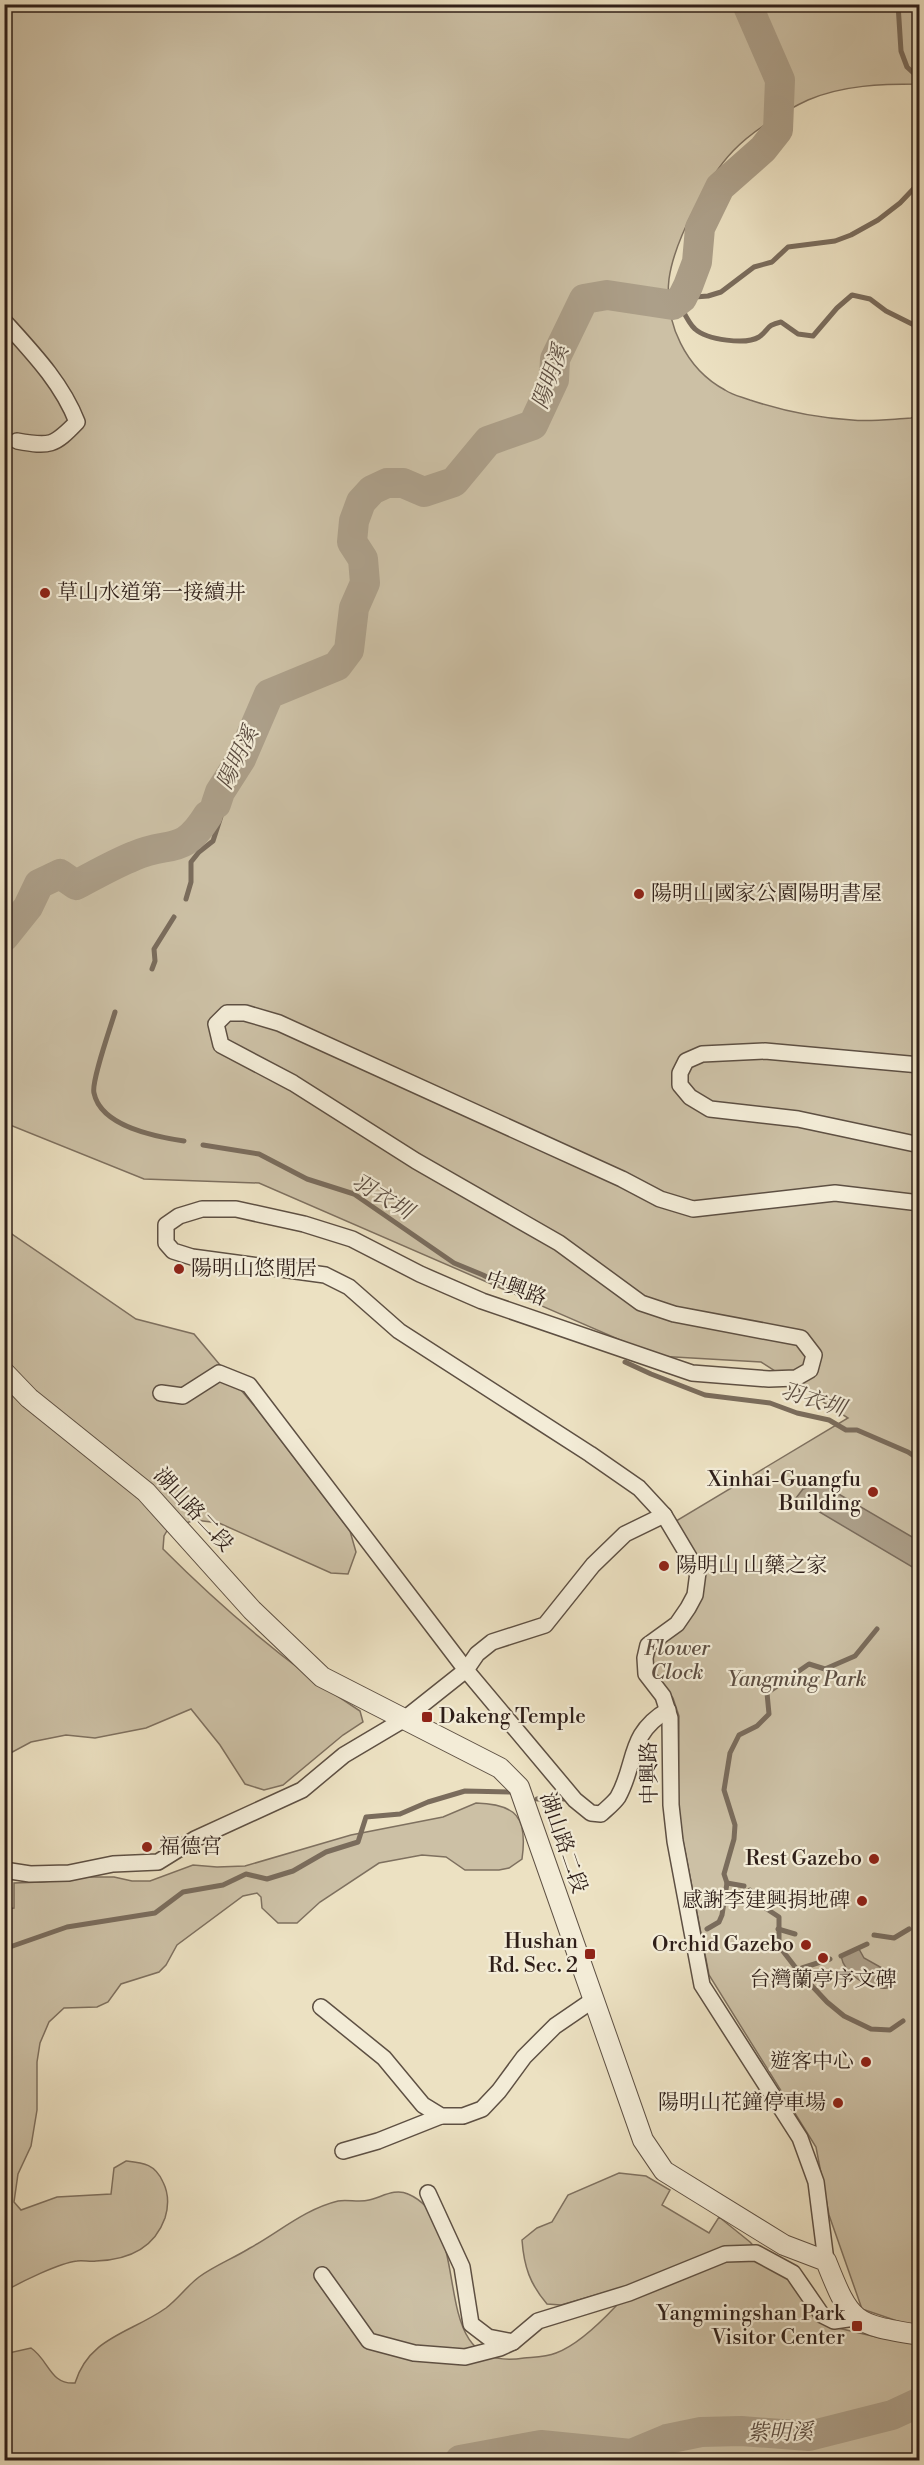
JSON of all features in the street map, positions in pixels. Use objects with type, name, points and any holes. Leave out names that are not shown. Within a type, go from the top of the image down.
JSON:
[{"type":"street","points":[[4,321],[41,362],[70,403],[77,422],[59,440],[41,445],[17,441]]},
{"type":"street","name":"中興路","points":[[826,2261],[816,2182],[800,2138],[702,1985],[675,1841],[671,1805],[668,1710],[663,1696],[646,1674],[645,1658],[648,1645],[677,1624],[688,1608],[695,1595],[698,1572],[664,1515],[639,1488],[399,1331],[349,1287],[325,1275],[192,1257],[173,1251],[166,1243],[166,1225],[178,1216],[202,1209],[236,1209],[304,1224],[352,1239],[420,1274],[482,1300],[692,1373],[769,1379],[796,1378],[810,1370],[814,1355],[801,1338],[674,1314],[641,1303],[559,1243],[416,1161],[293,1083],[221,1045],[216,1024],[227,1013],[245,1012],[279,1023],[622,1179],[660,1199],[693,1209],[835,1193],[920,1203]]},
{"type":"street","points":[[920,1065],[765,1051],[702,1054],[686,1061],[680,1073],[680,1085],[690,1097],[710,1109],[798,1119],[920,1145]]},
{"type":"street","name":"湖山路二段","points":[[4,1372],[29,1398],[147,1492],[252,1610],[322,1677],[403,1720],[500,1767],[519,1787],[643,2140],[664,2171],[784,2245],[826,2261]]},
{"type":"street","points":[[161,1393],[183,1396],[219,1373],[249,1385],[466,1670],[575,1800],[591,1814],[601,1814],[618,1798],[638,1740],[654,1719],[668,1710]]},
{"type":"street","points":[[4,1870],[30,1874],[69,1873],[113,1864],[158,1862],[195,1839],[302,1790],[344,1755],[403,1720],[466,1670],[477,1654],[492,1642],[545,1625],[593,1565],[625,1534],[664,1515]]},
{"type":"street","points":[[343,2151],[378,2141],[441,2116],[463,2116],[482,2109],[499,2091],[524,2057],[555,2026],[593,2000]]},
{"type":"street","points":[[321,2007],[384,2058],[423,2105],[441,2116]]},
{"type":"street","points":[[428,2193],[462,2267],[471,2324],[488,2337],[513,2342]]},
{"type":"street","points":[[322,2276],[369,2341],[414,2353],[465,2357],[513,2342],[538,2321],[629,2293],[724,2254],[756,2253],[793,2273],[822,2315],[834,2321],[855,2318]]},
{"type":"street","points":[[826,2261],[842,2301],[855,2318],[876,2328],[920,2335]]},
{"type":"green space","points":[[4,5],[919,5],[919,84],[863,86],[821,95],[768,122],[749,137],[723,163],[693,211],[672,264],[668,296],[674,328],[689,357],[711,381],[731,393],[775,407],[826,418],[874,421],[911,418],[919,415],[919,2325],[909,2325],[862,2309],[829,2215],[816,2147],[709,1975],[678,1815],[679,1716],[673,1698],[654,1674],[651,1658],[658,1642],[703,1587],[676,1521],[848,1418],[761,1362],[657,1356],[259,1183],[144,1179],[5,1123]]},
{"type":"green space","points":[[4,1214],[9,1232],[136,1319],[194,1334],[257,1409],[350,1531],[356,1552],[348,1574],[331,1573],[219,1523],[195,1520],[168,1529],[164,1536],[163,1549],[209,1593],[307,1675],[360,1711],[363,1722],[343,1735],[283,1785],[264,1790],[245,1784],[220,1745],[191,1709],[146,1728],[95,1738],[66,1735],[31,1742],[5,1756]]},
{"type":"green space","points":[[476,1803],[501,1806],[510,1810],[521,1823],[522,1859],[509,1868],[465,1870],[446,1857],[422,1855],[379,1863],[320,1902],[297,1923],[278,1923],[262,1908],[261,1897],[257,1893],[243,1896],[177,1945],[166,1965],[159,1972],[121,1984],[108,2002],[97,2007],[64,2008],[49,2022],[40,2043],[37,2062],[37,2110],[31,2146],[18,2174],[14,2202],[21,2210],[57,2197],[111,2194],[114,2168],[126,2161],[144,2164],[156,2171],[166,2191],[167,2209],[165,2218],[154,2238],[138,2251],[108,2260],[69,2262],[40,2273],[5,2291],[4,1909],[14,1908],[14,1883],[89,1877],[150,1881],[193,1865],[245,1866],[351,1835],[443,1817]]},
{"type":"green space","points":[[619,2173],[646,2176],[670,2190],[662,2205],[709,2233],[719,2217],[750,2242],[774,2268],[790,2277],[811,2306],[838,2328],[881,2338],[919,2341],[919,2446],[906,2460],[5,2460],[4,2354],[31,2348],[60,2380],[75,2383],[90,2355],[113,2338],[166,2308],[199,2277],[303,2215],[338,2201],[365,2201],[393,2192],[403,2192],[429,2210],[442,2235],[461,2321],[472,2344],[492,2357],[540,2357],[564,2349],[588,2333],[616,2306],[610,2291],[561,2305],[547,2304],[529,2275],[522,2240],[537,2228],[552,2222],[568,2195]]},
{"type":"shaded area","points":[[816,1485],[825,1486],[919,1541],[919,1571],[796,1498],[803,1489]]},
{"type":"shaded area","points":[[859,1949],[864,1958],[889,1972],[887,1988],[865,1984],[847,1969],[841,1956]]},
{"type":"waterway","name":"陽明溪","points":[[216,804],[220,792],[241,759],[269,694],[337,666],[349,650],[354,608],[365,583],[363,559],[352,542],[354,521],[361,502],[372,490],[387,483],[403,483],[424,492],[454,482],[488,441],[533,425],[554,380],[555,359],[584,299],[607,295],[673,305],[682,298],[697,262],[700,228],[720,187],[763,149],[778,130],[780,80],[747,4]]},
{"type":"waterway","points":[[898,4],[901,51],[907,67],[920,79]]},
{"type":"waterway","points":[[682,298],[708,296],[721,292],[754,267],[772,262],[788,247],[835,241],[851,235],[878,220],[900,203],[920,182]]},
{"type":"waterway","points":[[678,301],[695,329],[708,336],[727,340],[753,339],[759,337],[770,326],[781,322],[798,334],[813,336],[837,308],[852,295],[870,299],[886,311],[920,328]]},
{"type":"waterway","name":"羽衣圳","points":[[186,899],[191,882],[191,862],[213,841],[224,807],[220,792]]},
{"type":"waterway","name":"陽明溪","points":[[4,937],[28,907],[39,884],[60,874],[76,885],[134,856],[183,842],[191,837],[208,815]]},
{"type":"waterway","name":"羽衣圳","points":[[152,969],[155,961],[154,949],[174,917]]},
{"type":"waterway","name":"羽衣圳","points":[[115,1012],[95,1078],[94,1093],[99,1105],[118,1122],[132,1128],[160,1137],[184,1141]]},
{"type":"waterway","name":"羽衣圳","points":[[203,1145],[259,1154],[307,1179],[354,1194],[454,1263],[533,1301]]},
{"type":"waterway","name":"羽衣圳","points":[[625,1362],[705,1395],[770,1403],[797,1413],[829,1420],[846,1430],[857,1430],[908,1452],[920,1460]]},
{"type":"waterway","points":[[707,1929],[719,1922],[722,1915],[727,1883],[724,1874],[734,1839],[735,1825],[724,1790],[730,1753],[739,1735],[757,1726],[769,1714],[767,1693],[809,1664],[825,1669],[855,1656],[877,1629]]},
{"type":"waterway","points":[[4,1949],[67,1927],[155,1913],[183,1892],[223,1885],[246,1874],[267,1879],[293,1871],[326,1852],[358,1842],[366,1817],[400,1814],[428,1802],[465,1791],[510,1792]]},
{"type":"waterway","points":[[537,1799],[569,1799]]},
{"type":"waterway","points":[[727,1883],[744,1886]]},
{"type":"waterway","points":[[750,1890],[755,1901],[779,1917],[779,1946],[799,1972],[802,1968],[830,1959]]},
{"type":"waterway","points":[[778,1929],[795,1934]]},
{"type":"waterway","points":[[874,1935],[894,1938],[909,1929]]},
{"type":"waterway","points":[[841,1956],[867,1944]]},
{"type":"waterway","points":[[799,1972],[827,2002],[844,2016],[871,2029],[890,2030],[903,2021]]},
{"type":"waterway","name":"紫明溪","points":[[460,2460],[541,2445],[631,2454],[667,2439],[701,2432],[741,2431],[809,2436],[892,2415],[920,2402]]},
{"type":"place","name":"草山水道第一接續井","points":[[45,593]]},
{"type":"place","name":"陽明山國家公園陽明書屋","points":[[639,894]]},
{"type":"place","name":"陽明山悠閒居","points":[[179,1269]]},
{"type":"place","name":"Xinhai-Guangfu Building","points":[[873,1492]]},
{"type":"place","name":"陽明山 山藥之家","points":[[664,1566]]},
{"type":"place","name":"Dakeng Temple","points":[[427,1717]]},
{"type":"place","name":"福德宮","points":[[147,1847]]},
{"type":"place","name":"Rest Gazebo","points":[[874,1859]]},
{"type":"place","name":"感謝李建興捐地碑","points":[[862,1901]]},
{"type":"place","name":"Orchid Gazebo","points":[[806,1945]]},
{"type":"place","name":"Hushan Rd. Sec. 2","points":[[590,1954]]},
{"type":"place","name":"台灣蘭亭序文碑","points":[[823,1958]]},
{"type":"place","name":"遊客中心","points":[[866,2062]]},
{"type":"place","name":"陽明山花鐘停車場","points":[[838,2103]]},
{"type":"place","name":"Yangmingshan Park Visitor Center","points":[[857,2326]]},
{"type":"park label","name":"Flower Clock","points":[[677,1661]]},
{"type":"park label","name":"Yangming Park","points":[[797,1680]]}]
